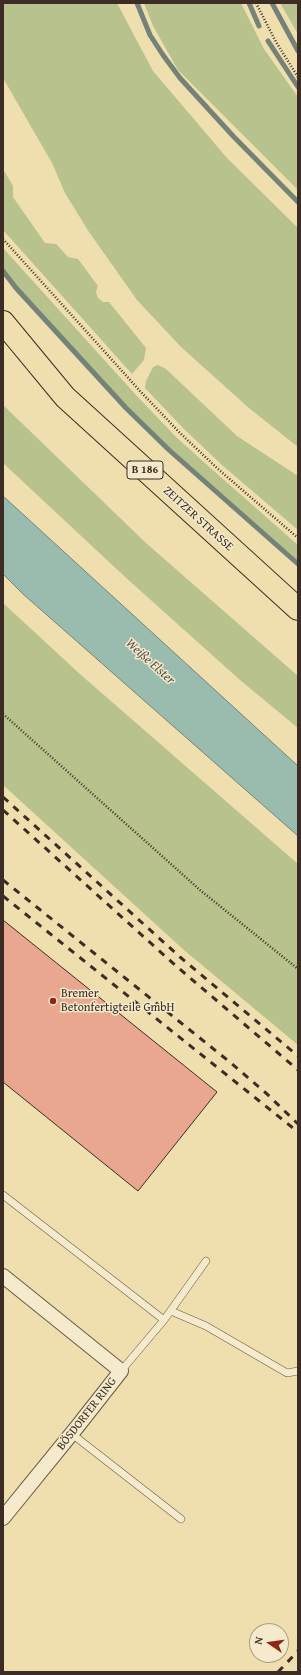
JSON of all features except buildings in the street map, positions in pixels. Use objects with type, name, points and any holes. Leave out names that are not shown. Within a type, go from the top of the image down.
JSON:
[{"type":"main road","name":"ZEITZER STRASSE","points":[[3,322],[65,397],[298,609]]},
{"type":"street","name":"BÖSDORFER RING","points":[[3,1276],[120,1371],[72,1434],[3,1518]]},
{"type":"lane","points":[[3,1195],[164,1320]]},
{"type":"lane","points":[[120,1371],[164,1320],[206,1261]]},
{"type":"lane","points":[[171,1310],[206,1326],[287,1373],[298,1370]]},
{"type":"lane","points":[[72,1434],[181,1519]]},
{"type":"path","points":[[256,3],[276,42],[298,77]]},
{"type":"path","points":[[3,239],[140,391],[180,433],[218,469],[298,538]]},
{"type":"path","points":[[3,714],[200,890],[298,969]]},
{"type":"green space","points":[[3,3],[117,3],[153,71],[227,158],[298,228],[298,447],[249,408],[181,347],[137,300],[89,232],[65,193],[52,163],[3,78]]},
{"type":"green space","points":[[144,3],[241,3],[264,49],[298,97],[298,190],[178,70],[153,26]]},
{"type":"green space","points":[[280,3],[298,3],[298,34]]},
{"type":"green space","points":[[3,169],[13,186],[13,197],[45,243],[56,244],[68,257],[78,259],[98,286],[96,292],[98,298],[103,302],[109,302],[146,348],[144,360],[132,374],[3,230]]},
{"type":"green space","points":[[3,248],[176,437],[298,545],[298,564],[169,450],[126,408],[16,288],[3,271]]},
{"type":"green space","points":[[158,365],[166,369],[237,436],[298,476],[298,530],[222,465],[184,429],[145,388],[146,381],[153,367]]},
{"type":"green space","points":[[3,405],[146,543],[298,676],[298,728],[240,680],[124,576],[3,463]]},
{"type":"green space","points":[[3,603],[81,675],[298,864],[298,1045],[185,951],[3,785]]},
{"type":"water","name":"Weiße Elster","points":[[3,496],[298,766],[298,836],[23,594],[3,574]]},
{"type":"waterway","points":[[137,3],[150,35],[180,78],[234,137],[298,202]]},
{"type":"waterway","points":[[249,3],[259,26]]},
{"type":"waterway","points":[[272,3],[298,51]]},
{"type":"waterway","points":[[268,41],[298,87]]},
{"type":"waterway","points":[[3,271],[16,288],[126,408],[169,450],[298,564]]},
{"type":"railway","points":[[3,797],[180,957],[298,1056]]},
{"type":"railway","points":[[3,810],[175,965],[298,1070]]},
{"type":"railway","points":[[3,880],[231,1063],[267,1094],[298,1124]]},
{"type":"railway","points":[[3,896],[298,1132]]},
{"type":"railway","points":[[278,1672],[298,1651]]},
{"type":"place","name":"Bremer Betonfertigteile GmbH","points":[[53,1001]]}]
